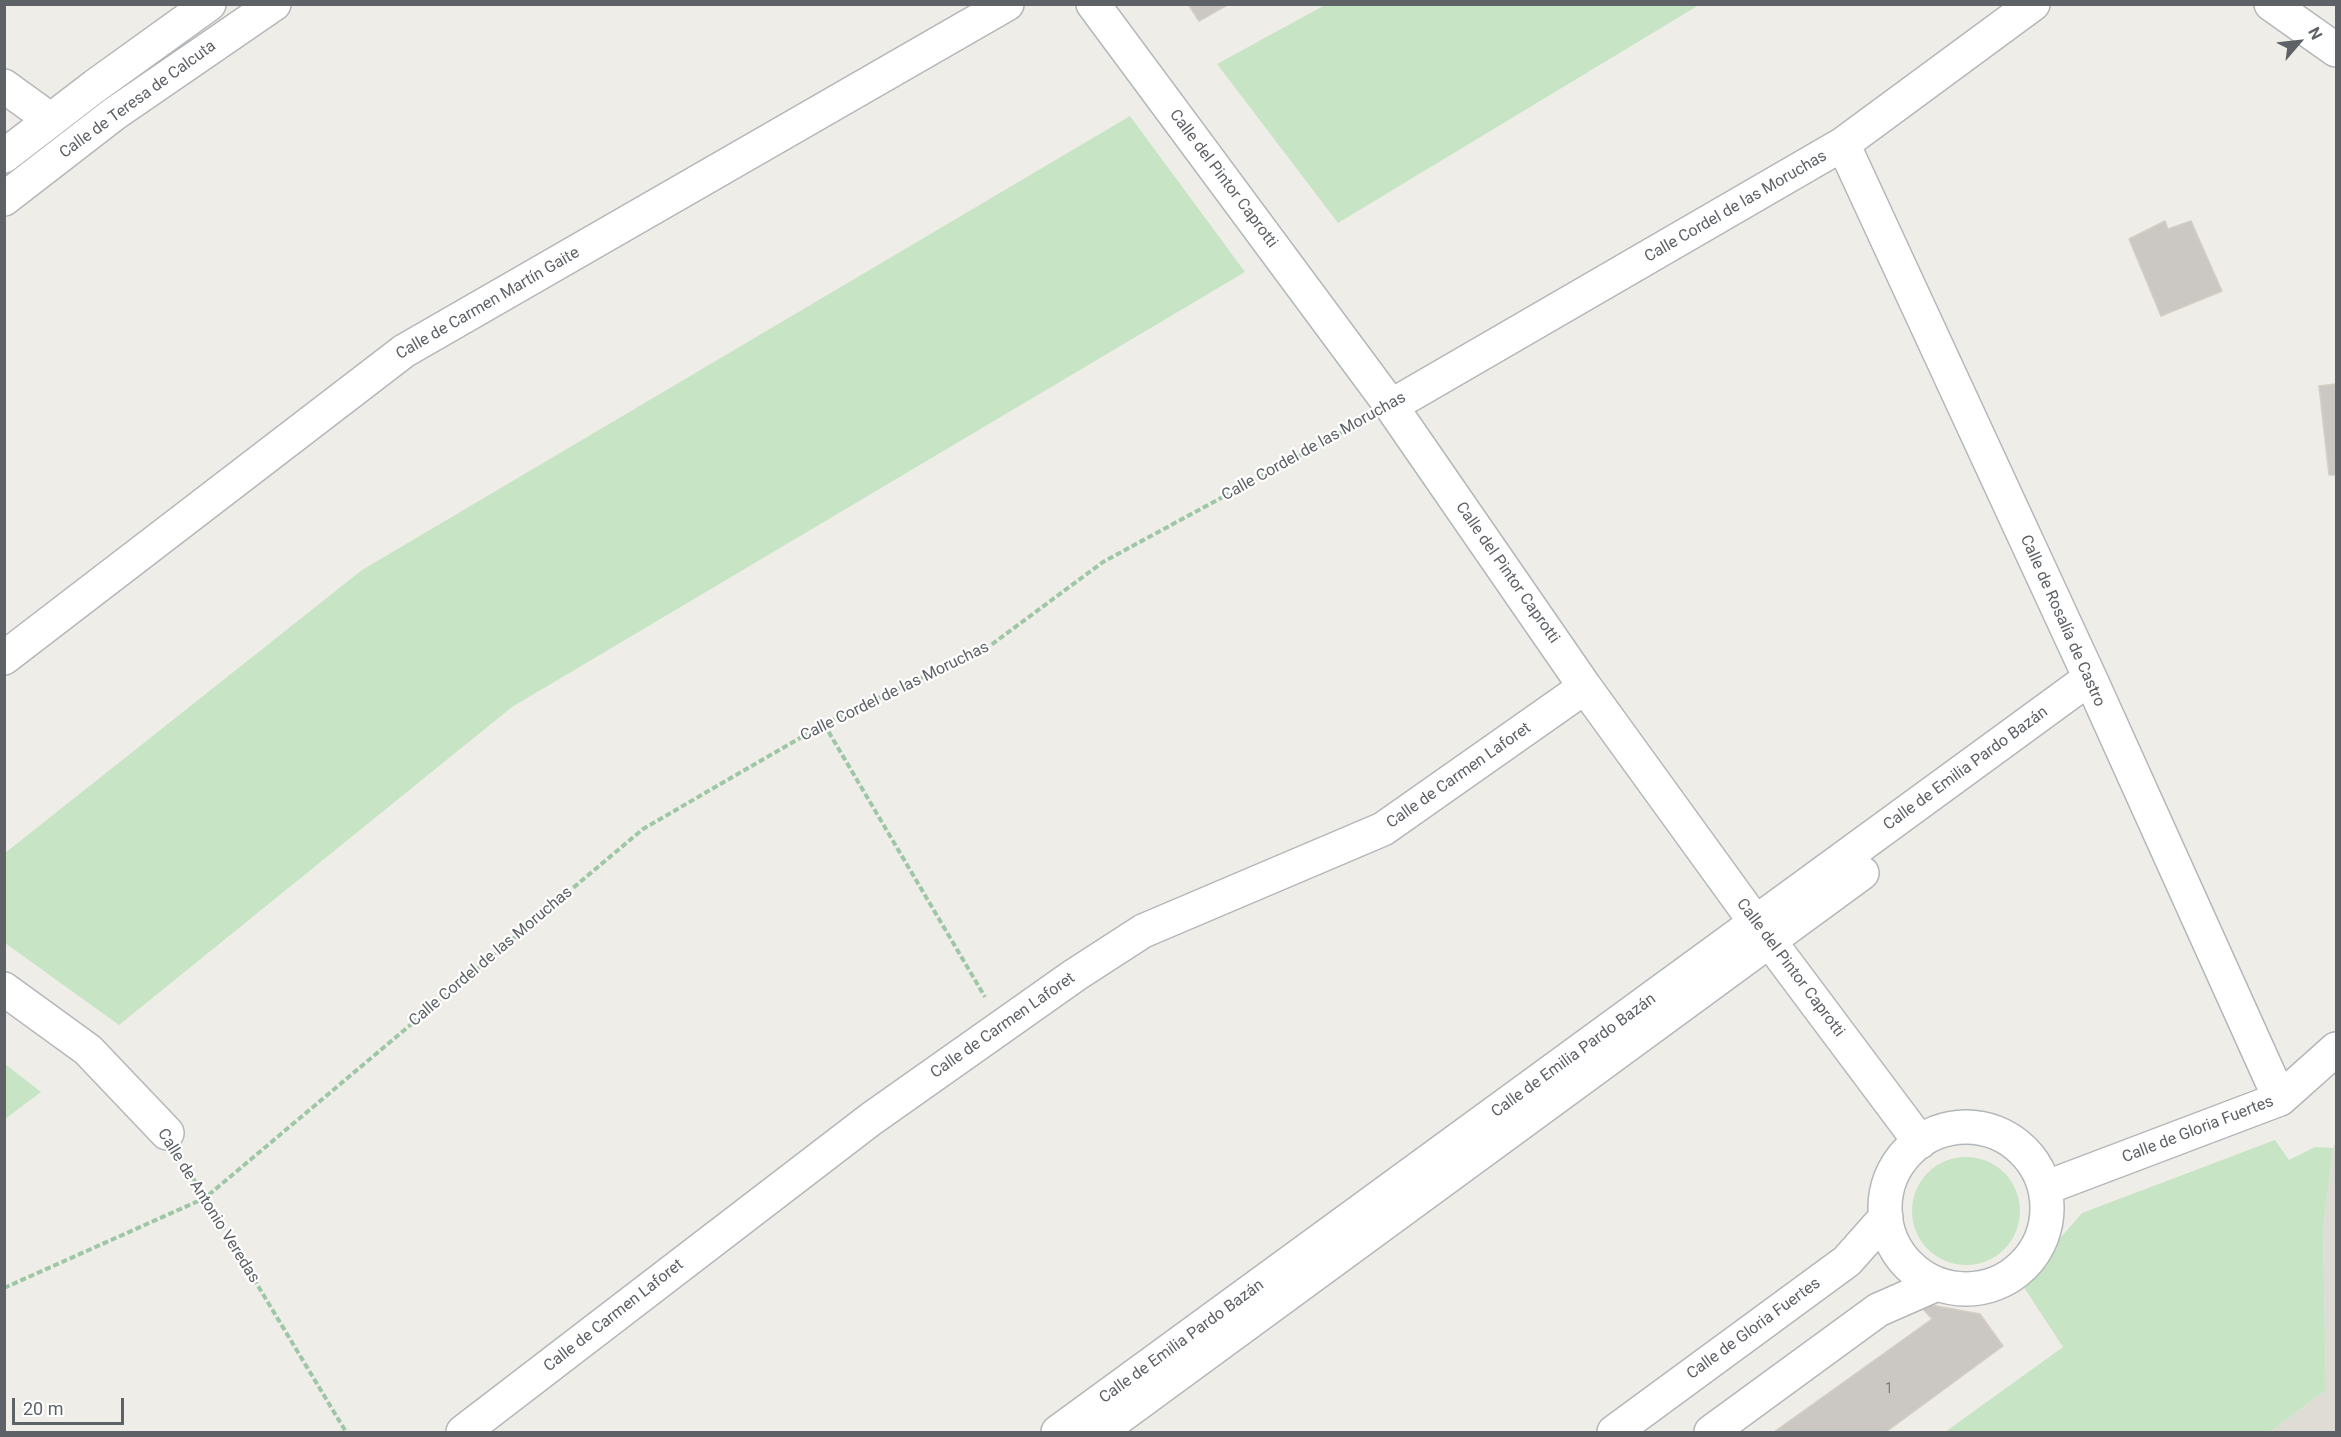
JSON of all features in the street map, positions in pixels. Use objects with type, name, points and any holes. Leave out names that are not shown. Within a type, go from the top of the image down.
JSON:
[{"type":"street","points":[[4,156],[209,4]]},
{"type":"street","name":"Calle de Teresa de Calcuta","points":[[4,199],[114,114],[274,4]]},
{"type":"street","name":"Calle de Carmen Martín Gaite","points":[[4,658],[404,351],[1007,4]]},
{"type":"street","name":"Calle del Pintor Caprotti","points":[[1094,4],[1391,406],[1585,687],[1763,932],[1920,1142]]},
{"type":"street","name":"Calle Cordel de las Moruchas","points":[[1391,406],[1843,144],[2033,4]]},
{"type":"street","points":[[2271,4],[2337,50]]},
{"type":"street","points":[[4,86],[51,120]]},
{"type":"street","name":"Calle de Rosalía de Castro","points":[[1843,144],[2280,1100]]},
{"type":"street","name":"Calle de Carmen Laforet","points":[[463,1432],[871,1119],[1002,1026],[1143,931],[1383,829],[1585,687]]},
{"type":"street","name":"Calle de Emilia Pardo Bazán","points":[[1099,1432],[1763,932],[2093,687]]},
{"type":"street","name":"Calle de Emilia Pardo Bazán","points":[[1058,1432],[1763,932]]},
{"type":"street","name":"Calle de Antonio Veredas","points":[[4,989],[88,1050],[167,1133]]},
{"type":"street","name":"Calle de Gloria Fuertes","points":[[2045,1188],[2280,1100],[2337,1049]]},
{"type":"street","points":[[1969,1127],[1995,1132],[2017,1145],[2034,1164],[2045,1188],[2046,1221],[2042,1238],[2029,1260],[2010,1277],[1987,1287],[1962,1289],[1937,1284],[1918,1273],[1902,1258],[1891,1239],[1886,1217],[1886,1196],[1893,1175],[1904,1156],[1920,1142],[1943,1130],[1969,1127]]},
{"type":"street","name":"Calle de Gloria Fuertes","points":[[1614,1432],[1847,1262],[1886,1217]]},
{"type":"street","points":[[1711,1432],[1878,1310],[1937,1284]]},
{"type":"path","name":"Calle Cordel de las Moruchas","points":[[4,1288],[205,1198],[643,829],[824,724],[991,645],[1103,562],[1391,406]]},
{"type":"path","points":[[824,724],[1002,1026]]},
{"type":"path","name":"Calle de Antonio Veredas","points":[[167,1133],[346,1432]]},
{"type":"shaded area","points":[[2336,1142],[2336,1432],[2270,1432],[2326,1390],[2323,1229],[2333,1148]]},
{"type":"green space","points":[[1325,5],[1699,5],[1338,223],[1217,64]]},
{"type":"green space","points":[[1130,116],[1245,272],[512,707],[119,1025],[5,943],[5,853],[362,570]]},
{"type":"green space","points":[[5,1064],[41,1092],[5,1119]]},
{"type":"green space","points":[[2275,1140],[2289,1160],[2315,1147],[2333,1148],[2323,1229],[2326,1390],[2270,1432],[1945,1432],[2063,1347],[2021,1283],[2082,1213]]},
{"type":"green space","points":[[1966,1157],[1987,1161],[2004,1173],[2016,1190],[2020,1211],[2016,1232],[2004,1249],[1987,1261],[1966,1265],[1945,1261],[1928,1249],[1916,1232],[1912,1211],[1916,1190],[1928,1173],[1945,1161]]},
{"type":"building","points":[[1188,4],[1229,4],[1199,21]]},
{"type":"building","points":[[2165,221],[2168,229],[2191,221],[2222,291],[2161,316],[2129,239]]},
{"type":"building","points":[[2336,384],[2336,475],[2329,475],[2319,386]]},
{"type":"building","points":[[1931,1305],[1980,1314],[2003,1346],[1886,1432],[1774,1432],[1932,1319],[1923,1309]]}]
